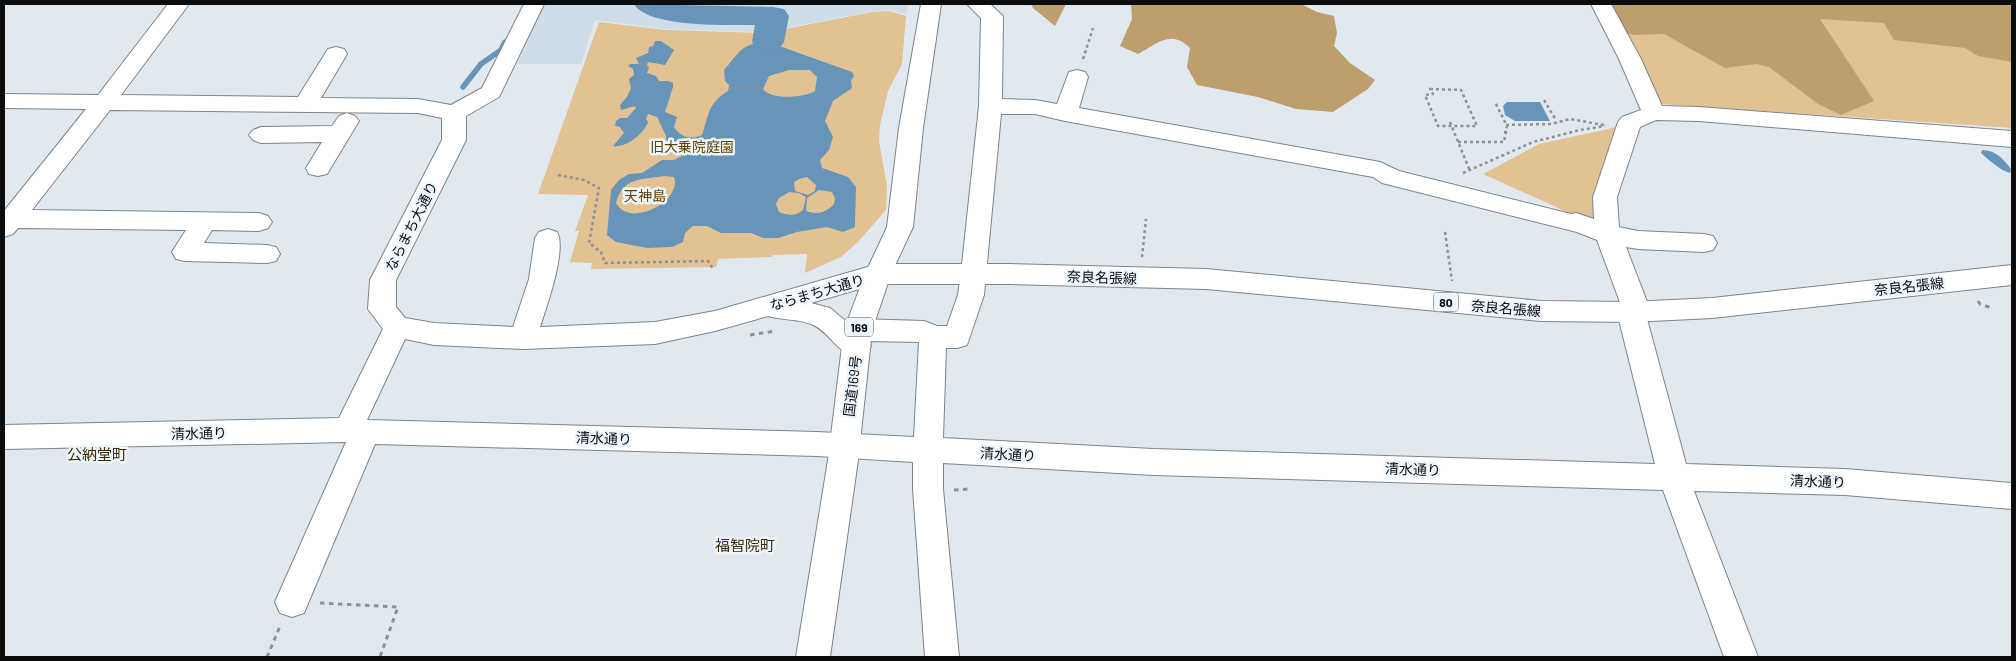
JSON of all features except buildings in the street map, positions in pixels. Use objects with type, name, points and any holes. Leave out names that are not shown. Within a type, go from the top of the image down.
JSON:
[{"type":"main road","points":[[7,223],[105,101],[178,4]]},
{"type":"main road","points":[[4,101],[418,106],[454,114],[491,92],[534,4]]},
{"type":"main road","name":"国道169号","points":[[813,657],[845,446],[857,338],[878,274],[900,227],[911,128],[931,4]]},
{"type":"main road","points":[[767,306],[820,315],[857,338],[924,332],[933,337],[957,337],[971,295],[974,274],[990,106],[992,16],[978,4]]},
{"type":"main road","points":[[1601,4],[1630,59],[1654,113]]},
{"type":"main road","points":[[305,105],[336,54]]},
{"type":"main road","points":[[1065,114],[1077,77]]},
{"type":"main road","points":[[318,168],[358,105]]},
{"type":"main road","points":[[990,106],[1035,108],[1380,170],[1391,177],[1574,224],[1576,222],[1608,234],[1638,240],[1704,243]]},
{"type":"main road","points":[[1741,657],[1674,477],[1634,312],[1620,262],[1608,234],[1605,198],[1630,122],[1654,113],[1699,114],[2012,139]]},
{"type":"main road","name":"ならまち大通り","points":[[454,114],[454,140],[383,280],[382,309],[397,327],[434,334],[523,338],[656,333],[715,321],[878,274]]},
{"type":"main road","points":[[261,135],[340,134]]},
{"type":"main road","points":[[205,221],[185,252],[267,254]]},
{"type":"main road","points":[[7,223],[259,222]]},
{"type":"main road","points":[[523,338],[542,279],[548,238]]},
{"type":"main road","name":"奈良名張線","points":[[878,274],[1206,279],[1541,311],[1634,312],[1712,308],[2012,275]]},
{"type":"main road","points":[[292,602],[397,327]]},
{"type":"main road","points":[[933,337],[928,489],[942,657]]},
{"type":"main road","name":"清水通り","points":[[4,437],[357,431],[845,446],[1152,462],[1845,482],[2012,496]]},
{"type":"path","points":[[1086,50],[1093,28]]},
{"type":"path","points":[[639,64],[647,64]]},
{"type":"path","points":[[656,85],[659,81]]},
{"type":"path","points":[[729,88],[763,88]]},
{"type":"path","points":[[1430,89],[1461,90],[1477,126],[1450,124],[1438,126],[1426,95],[1433,94],[1430,89]]},
{"type":"path","points":[[1544,100],[1556,120]]},
{"type":"path","points":[[1458,142],[1504,142],[1506,125],[1496,102]]},
{"type":"path","points":[[1450,124],[1468,172],[1533,142],[1608,125],[1574,120],[1556,120],[1551,124],[1506,125]]},
{"type":"path","points":[[1504,132],[1510,132]]},
{"type":"path","points":[[558,175],[586,180],[599,188],[589,243],[601,252],[605,263],[708,261],[713,269]]},
{"type":"path","points":[[613,188],[620,190]]},
{"type":"path","points":[[1140,278],[1146,218]]},
{"type":"path","points":[[1445,232],[1456,304]]},
{"type":"path","points":[[949,490],[969,489]]},
{"type":"path","points":[[267,657],[288,606],[292,602],[398,606],[380,657]]},
{"type":"shaded area","points":[[544,4],[909,4],[907,14],[890,10],[873,11],[766,32],[663,29],[595,20],[581,64],[517,64]]},
{"type":"shaded area","points":[[1031,4],[1066,4],[1055,26],[1033,8]]},
{"type":"shaded area","points":[[1131,4],[1301,4],[1317,12],[1334,16],[1337,33],[1334,46],[1350,63],[1375,80],[1368,89],[1333,112],[1296,109],[1258,97],[1197,85],[1187,67],[1190,48],[1183,42],[1170,39],[1164,40],[1138,54],[1120,46],[1132,19]]},
{"type":"shaded area","points":[[1610,4],[2012,4],[2012,62],[1978,56],[1965,48],[1894,40],[1884,23],[1820,19],[1874,101],[1841,115],[1818,104],[1769,67],[1756,64],[1725,68],[1664,34],[1634,35],[1626,33]]},
{"type":"green space","points":[[1608,4],[2012,4],[2012,128],[1660,104]]},
{"type":"green space","name":"旧大乗院庭園","points":[[889,11],[906,16],[902,64],[888,91],[880,125],[879,141],[887,186],[886,210],[858,242],[841,257],[805,273],[807,254],[718,259],[716,267],[591,269],[592,263],[570,262],[579,231],[575,231],[588,195],[538,194],[599,22],[666,30],[765,33],[872,12]]},
{"type":"green space","points":[[1626,125],[1598,226],[1483,174],[1539,144]]},
{"type":"water","points":[[655,41],[661,41],[674,50],[665,65],[648,62],[649,68],[647,73],[656,76],[659,81],[673,83],[665,112],[677,117],[674,127],[679,133],[690,137],[702,135],[713,105],[721,95],[728,91],[729,85],[725,81],[724,70],[738,53],[752,44],[768,42],[852,72],[854,76],[851,81],[852,88],[833,101],[825,121],[833,137],[829,150],[820,160],[822,168],[848,177],[856,187],[855,227],[843,232],[827,227],[797,232],[778,238],[763,238],[751,233],[721,233],[707,226],[693,226],[685,233],[683,242],[672,247],[647,248],[616,242],[607,235],[611,190],[619,180],[629,174],[642,173],[662,160],[674,160],[700,147],[702,142],[673,144],[666,140],[657,117],[648,114],[646,127],[639,135],[623,145],[613,146],[624,133],[620,127],[615,126],[616,121],[620,118],[627,118],[636,108],[635,106],[621,110],[620,105],[627,97],[631,88],[629,79],[634,75],[633,69],[628,66],[630,64],[639,64],[636,58],[648,53],[649,47],[653,46]],"holes":[[[789,70],[810,70],[817,77],[815,91],[788,97],[773,95],[763,89],[769,76]],[[664,176],[674,177],[675,186],[671,195],[654,209],[643,213],[632,213],[623,210],[616,203],[623,188],[641,179]],[[807,177],[816,185],[815,191],[808,195],[795,191],[794,182]],[[819,190],[832,192],[835,198],[834,204],[828,209],[818,213],[806,211],[807,198]],[[789,192],[799,193],[806,197],[803,210],[795,214],[789,215],[779,212],[776,204],[779,198]]]},
{"type":"water","points":[[1507,102],[1540,102],[1550,121],[1515,121],[1505,115],[1503,106]]},
{"type":"water","points":[[1982,150],[1987,150],[1999,156],[2011,169],[2010,173],[2003,170],[1981,153]]},
{"type":"waterway","points":[[649,4],[660,9],[691,14],[773,16],[768,42]]},
{"type":"waterway","points":[[463,87],[481,64],[501,50],[505,42]]},
{"type":"district","name":"公納堂町","points":[[97,454]]},
{"type":"district","name":"福智院町","points":[[745,545]]},
{"type":"park label","name":"天神島","points":[[645,195]]}]
